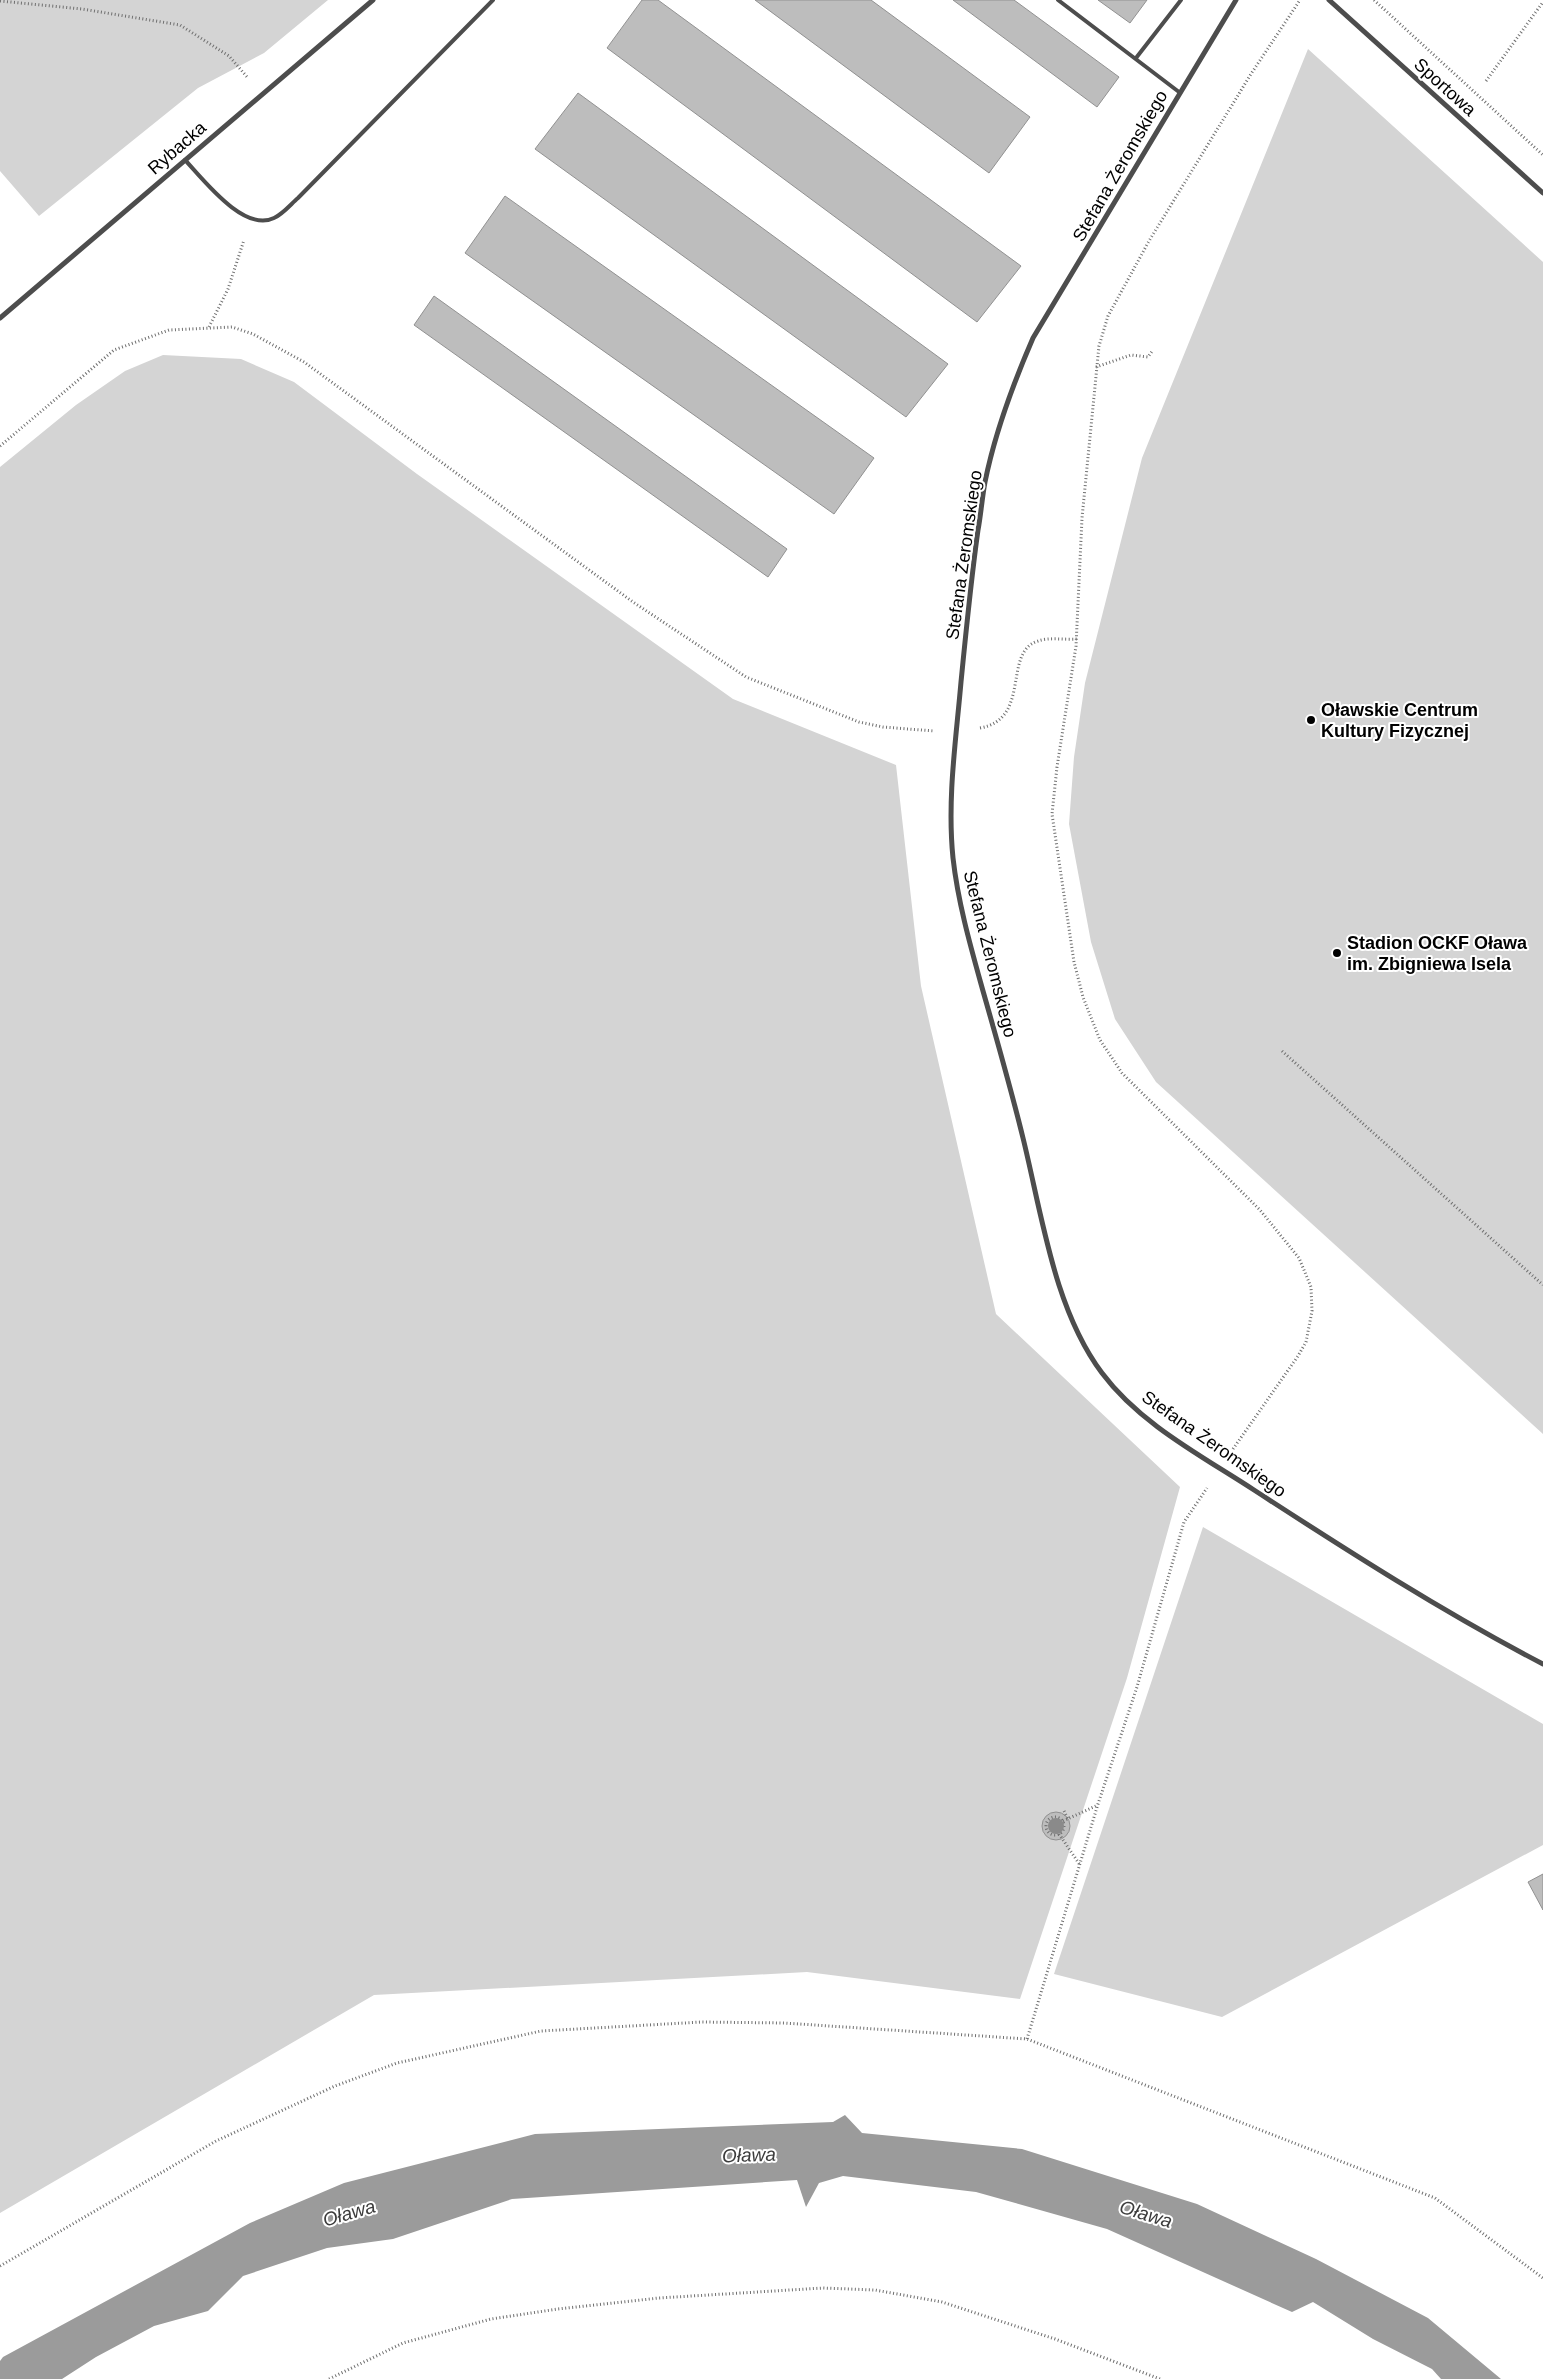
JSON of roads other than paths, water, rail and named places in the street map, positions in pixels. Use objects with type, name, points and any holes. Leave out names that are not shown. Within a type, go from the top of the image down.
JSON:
[{"type":"street","name":"Rybacka","points":[[0,318],[373,0]]},
{"type":"street","name":"Stefana Żeromskiego","points":[[1236,0],[1179,92],[1136,170],[1033,338],[1011,388],[985,482],[970,586],[952,783],[953,860],[970,945],[1009,1083],[1060,1292],[1080,1338],[1102,1373],[1129,1402],[1157,1426],[1326,1537],[1472,1627],[1543,1664]]},
{"type":"street","name":"Sportowa","points":[[1329,0],[1543,194]]},
{"type":"lane","points":[[185,160],[229,206],[251,218],[264,221],[275,218],[298,198],[493,0]]},
{"type":"lane","points":[[1058,0],[1179,92]]},
{"type":"lane","points":[[1136,58],[1181,0]]},
{"type":"water","name":"Oława","points":[[845,2115],[862,2133],[1022,2149],[1197,2204],[1316,2259],[1428,2318],[1501,2379],[1441,2379],[1432,2369],[1373,2339],[1313,2302],[1292,2312],[1107,2229],[976,2192],[843,2176],[819,2183],[806,2207],[797,2180],[512,2199],[393,2239],[327,2248],[243,2276],[208,2311],[154,2326],[96,2357],[62,2379],[0,2379],[0,2361],[3,2357],[250,2223],[344,2183],[535,2134],[833,2122]]},
{"type":"place","name":"Oławskie Centrum Kultury Fizycznej","points":[[1311,720]]},
{"type":"place","name":"Stadion OCKF Oława im. Zbigniewa Isela","points":[[1337,953]]}]
